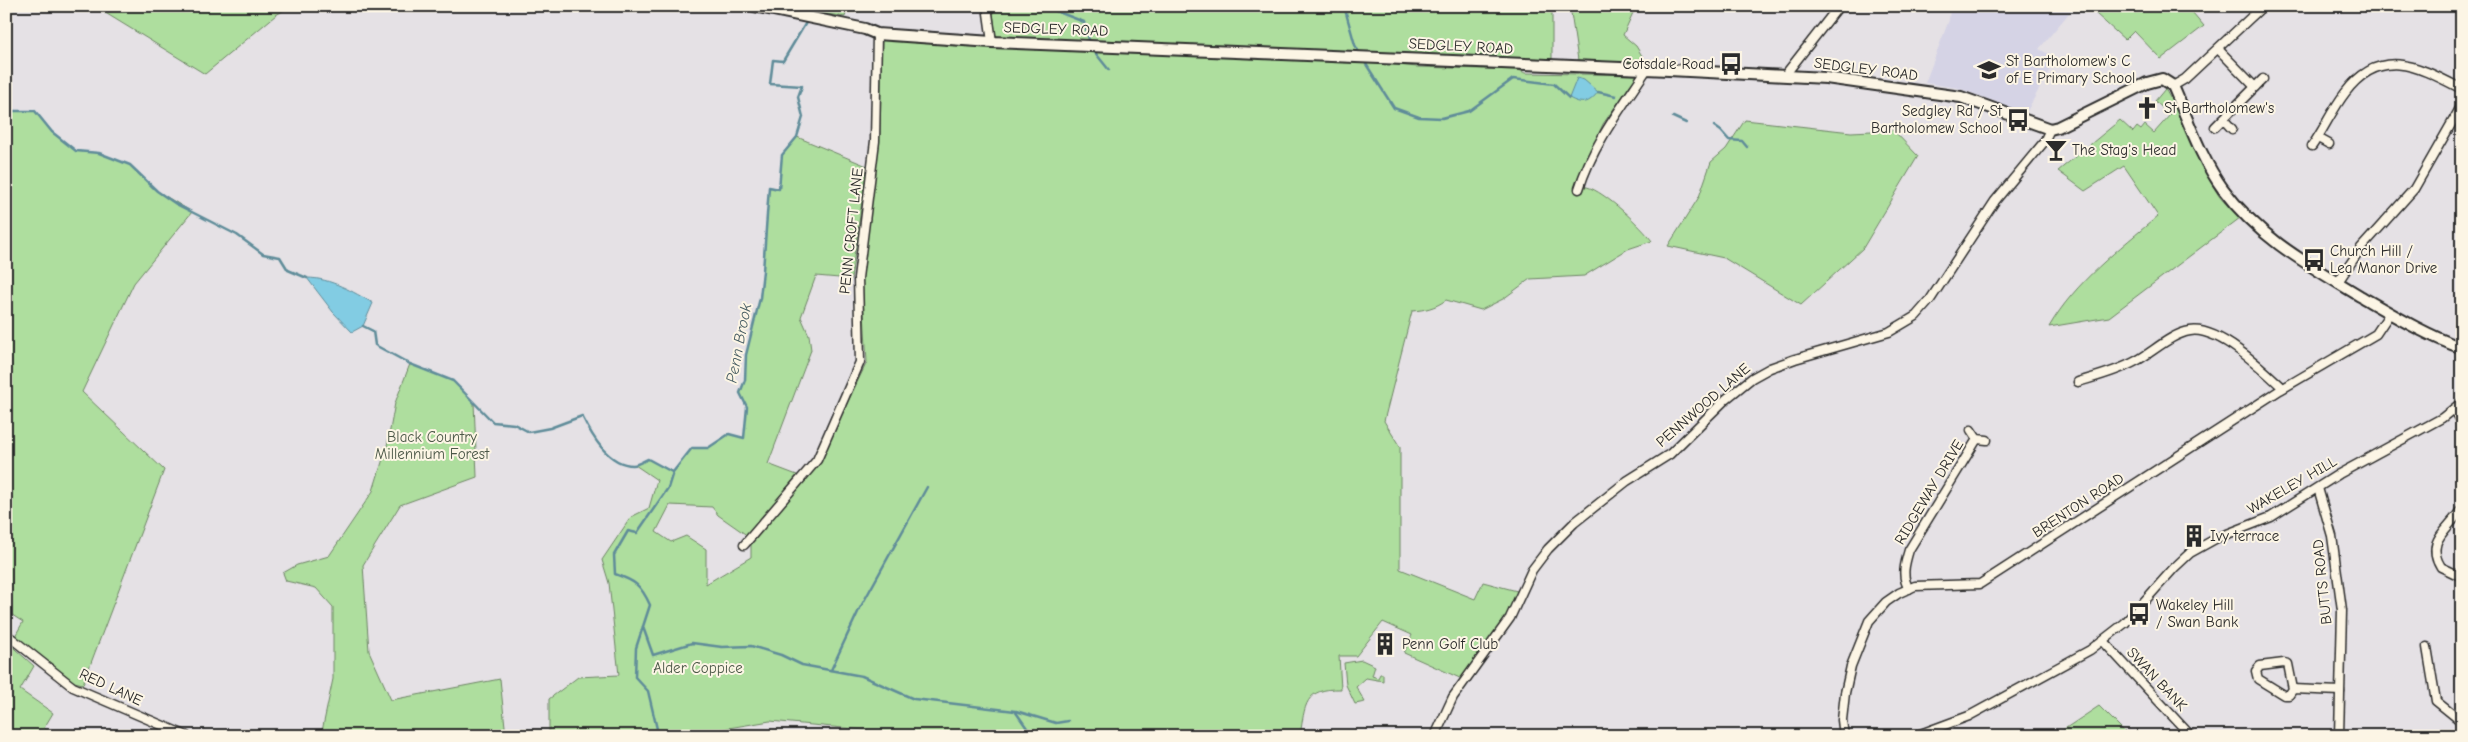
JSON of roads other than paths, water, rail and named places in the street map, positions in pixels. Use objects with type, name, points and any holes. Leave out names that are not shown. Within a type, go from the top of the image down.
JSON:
[{"type":"street","name":"SEDGLEY ROAD","points":[[754,6],[865,29],[877,34],[992,42],[1360,56],[1785,75],[1853,80],[1961,97],[2050,128]]},
{"type":"street","points":[[987,6],[992,42]]},
{"type":"street","points":[[1785,75],[1839,6]]},
{"type":"street","points":[[2050,128],[2058,127],[2147,83],[2170,83],[2218,49],[2263,6]]},
{"type":"street","name":"PENN CROFT LANE","points":[[744,545],[817,460],[860,362],[858,278],[875,141],[877,34]]},
{"type":"street","points":[[2218,49],[2255,87]]},
{"type":"street","points":[[2312,146],[2344,94],[2357,79],[2372,70],[2389,64],[2416,67],[2462,89]]},
{"type":"street","points":[[1580,189],[1587,165],[1602,137],[1647,69]]},
{"type":"street","points":[[2215,127],[2264,79]]},
{"type":"street","points":[[2170,83],[2210,168],[2236,205],[2271,240],[2296,258],[2390,313],[2442,341],[2462,348]]},
{"type":"street","points":[[2338,282],[2361,248],[2414,189],[2462,105]]},
{"type":"street","points":[[2223,119],[2232,129]]},
{"type":"street","name":"PENNWOOD LANE","points":[[1435,736],[1453,697],[1510,618],[1532,570],[1548,549],[1568,528],[1627,481],[1670,454],[1726,400],[1752,378],[1795,358],[1889,332],[1916,316],[1930,300],[1995,201],[2044,142],[2050,128]]},
{"type":"street","points":[[2318,138],[2329,144]]},
{"type":"street","name":"BRENTON ROAD","points":[[1844,736],[1842,720],[1845,692],[1861,639],[1876,611],[1899,593],[1920,586],[1980,584],[2282,388],[2376,334],[2390,313]]},
{"type":"street","points":[[2078,382],[2136,362],[2177,336],[2192,330],[2205,333],[2251,357],[2282,388]]},
{"type":"street","name":"WAKELEY HILL","points":[[1915,736],[1943,727],[1986,707],[2104,641],[2126,623],[2174,568],[2190,553],[2210,542],[2271,517],[2347,470],[2442,418],[2462,402]]},
{"type":"street","points":[[2454,410],[2462,424]]},
{"type":"street","name":"RIDGEWAY DRIVE","points":[[1971,430],[1977,439]]},
{"type":"street","name":"RIDGEWAY DRIVE","points":[[1909,589],[1905,583],[1905,564],[1909,550],[1977,439]]},
{"type":"street","name":"RIDGEWAY DRIVE","points":[[1977,439],[1987,440]]},
{"type":"street","name":"BUTTS ROAD","points":[[2318,488],[2332,536],[2342,610],[2338,736]]},
{"type":"street","points":[[2462,508],[2457,517],[2439,535],[2435,548],[2441,567],[2462,576]]},
{"type":"street","name":"RED LANE","points":[[6,634],[73,687],[187,736]]},
{"type":"street","name":"SWAN BANK","points":[[2104,641],[2191,736]]},
{"type":"street","points":[[2427,647],[2436,701],[2462,722]]},
{"type":"street","points":[[2288,664],[2293,689],[2289,695],[2279,693],[2258,679],[2256,671],[2260,666],[2288,664]]},
{"type":"street","points":[[2293,689],[2340,691]]},
{"type":"street","points":[[1943,727],[1944,736]]},
{"type":"water","points":[[1577,78],[1584,80],[1598,92],[1592,99],[1578,102],[1569,98]]},
{"type":"water","points":[[307,278],[333,283],[373,303],[363,326],[352,332],[333,312]]},
{"type":"waterway","name":"Penn Brook","points":[[812,15],[821,6]]},
{"type":"waterway","points":[[1043,6],[1084,22],[1090,43]]},
{"type":"waterway","points":[[1344,6],[1355,45],[1360,54]]},
{"type":"waterway","name":"Penn Brook","points":[[648,736],[657,729],[648,691],[635,677],[636,648],[650,605],[644,593],[637,585],[615,574],[614,555],[628,531],[637,533],[668,488],[673,472],[692,448],[708,448],[729,434],[744,438],[747,407],[740,393],[745,380],[746,355],[760,298],[769,187],[779,189],[782,155],[797,137],[803,117],[798,97],[802,86],[770,84],[773,60],[783,61],[807,21]]},
{"type":"waterway","points":[[1093,50],[1109,70]]},
{"type":"waterway","points":[[1364,61],[1394,108],[1419,117],[1442,118],[1469,111],[1513,79],[1554,84],[1569,98]]},
{"type":"waterway","points":[[1598,92],[1616,96]]},
{"type":"waterway","points":[[6,108],[13,111],[35,111],[52,132],[76,151],[99,153],[130,165],[157,191],[176,204],[237,235],[263,254],[280,257],[288,270],[307,278]]},
{"type":"waterway","points":[[1673,117],[1686,123]]},
{"type":"waterway","points":[[1714,126],[1729,140],[1742,141],[1747,147]]},
{"type":"waterway","points":[[363,326],[373,331],[375,345],[410,364],[453,381],[493,422],[514,424],[529,432],[550,428],[582,416],[602,448],[616,460],[624,464],[633,465],[648,459],[672,472]]},
{"type":"waterway","points":[[831,670],[859,610],[927,487]]},
{"type":"waterway","points":[[643,627],[653,655],[692,643],[722,647],[751,646],[781,655],[802,665],[862,676],[914,699],[1015,711],[1029,731],[1041,736]]},
{"type":"waterway","points":[[1016,711],[1056,723],[1068,721]]},
{"type":"place","name":"Cotsdale Road","points":[[1731,64]]},
{"type":"place","name":"St Bartholomew's C of E Primary School","points":[[1989,70]]},
{"type":"place","name":"St Bartholomew's","points":[[2147,108]]},
{"type":"place","name":"Sedgley Rd / St Bartholomew School","points":[[2018,120]]},
{"type":"place","name":"The Stag's Head","points":[[2056,150]]},
{"type":"place","name":"Church Hill / Lea Manor Drive","points":[[2314,260]]},
{"type":"place","name":"Ivy terrace","points":[[2194,536]]},
{"type":"place","name":"Wakeley Hill / Swan Bank","points":[[2139,614]]},
{"type":"place","name":"Penn Golf Club","points":[[1385,644]]},
{"type":"park label","name":"Black Country Millennium Forest","points":[[432,446]]},
{"type":"park label","name":"Alder Coppice","points":[[698,668]]}]
